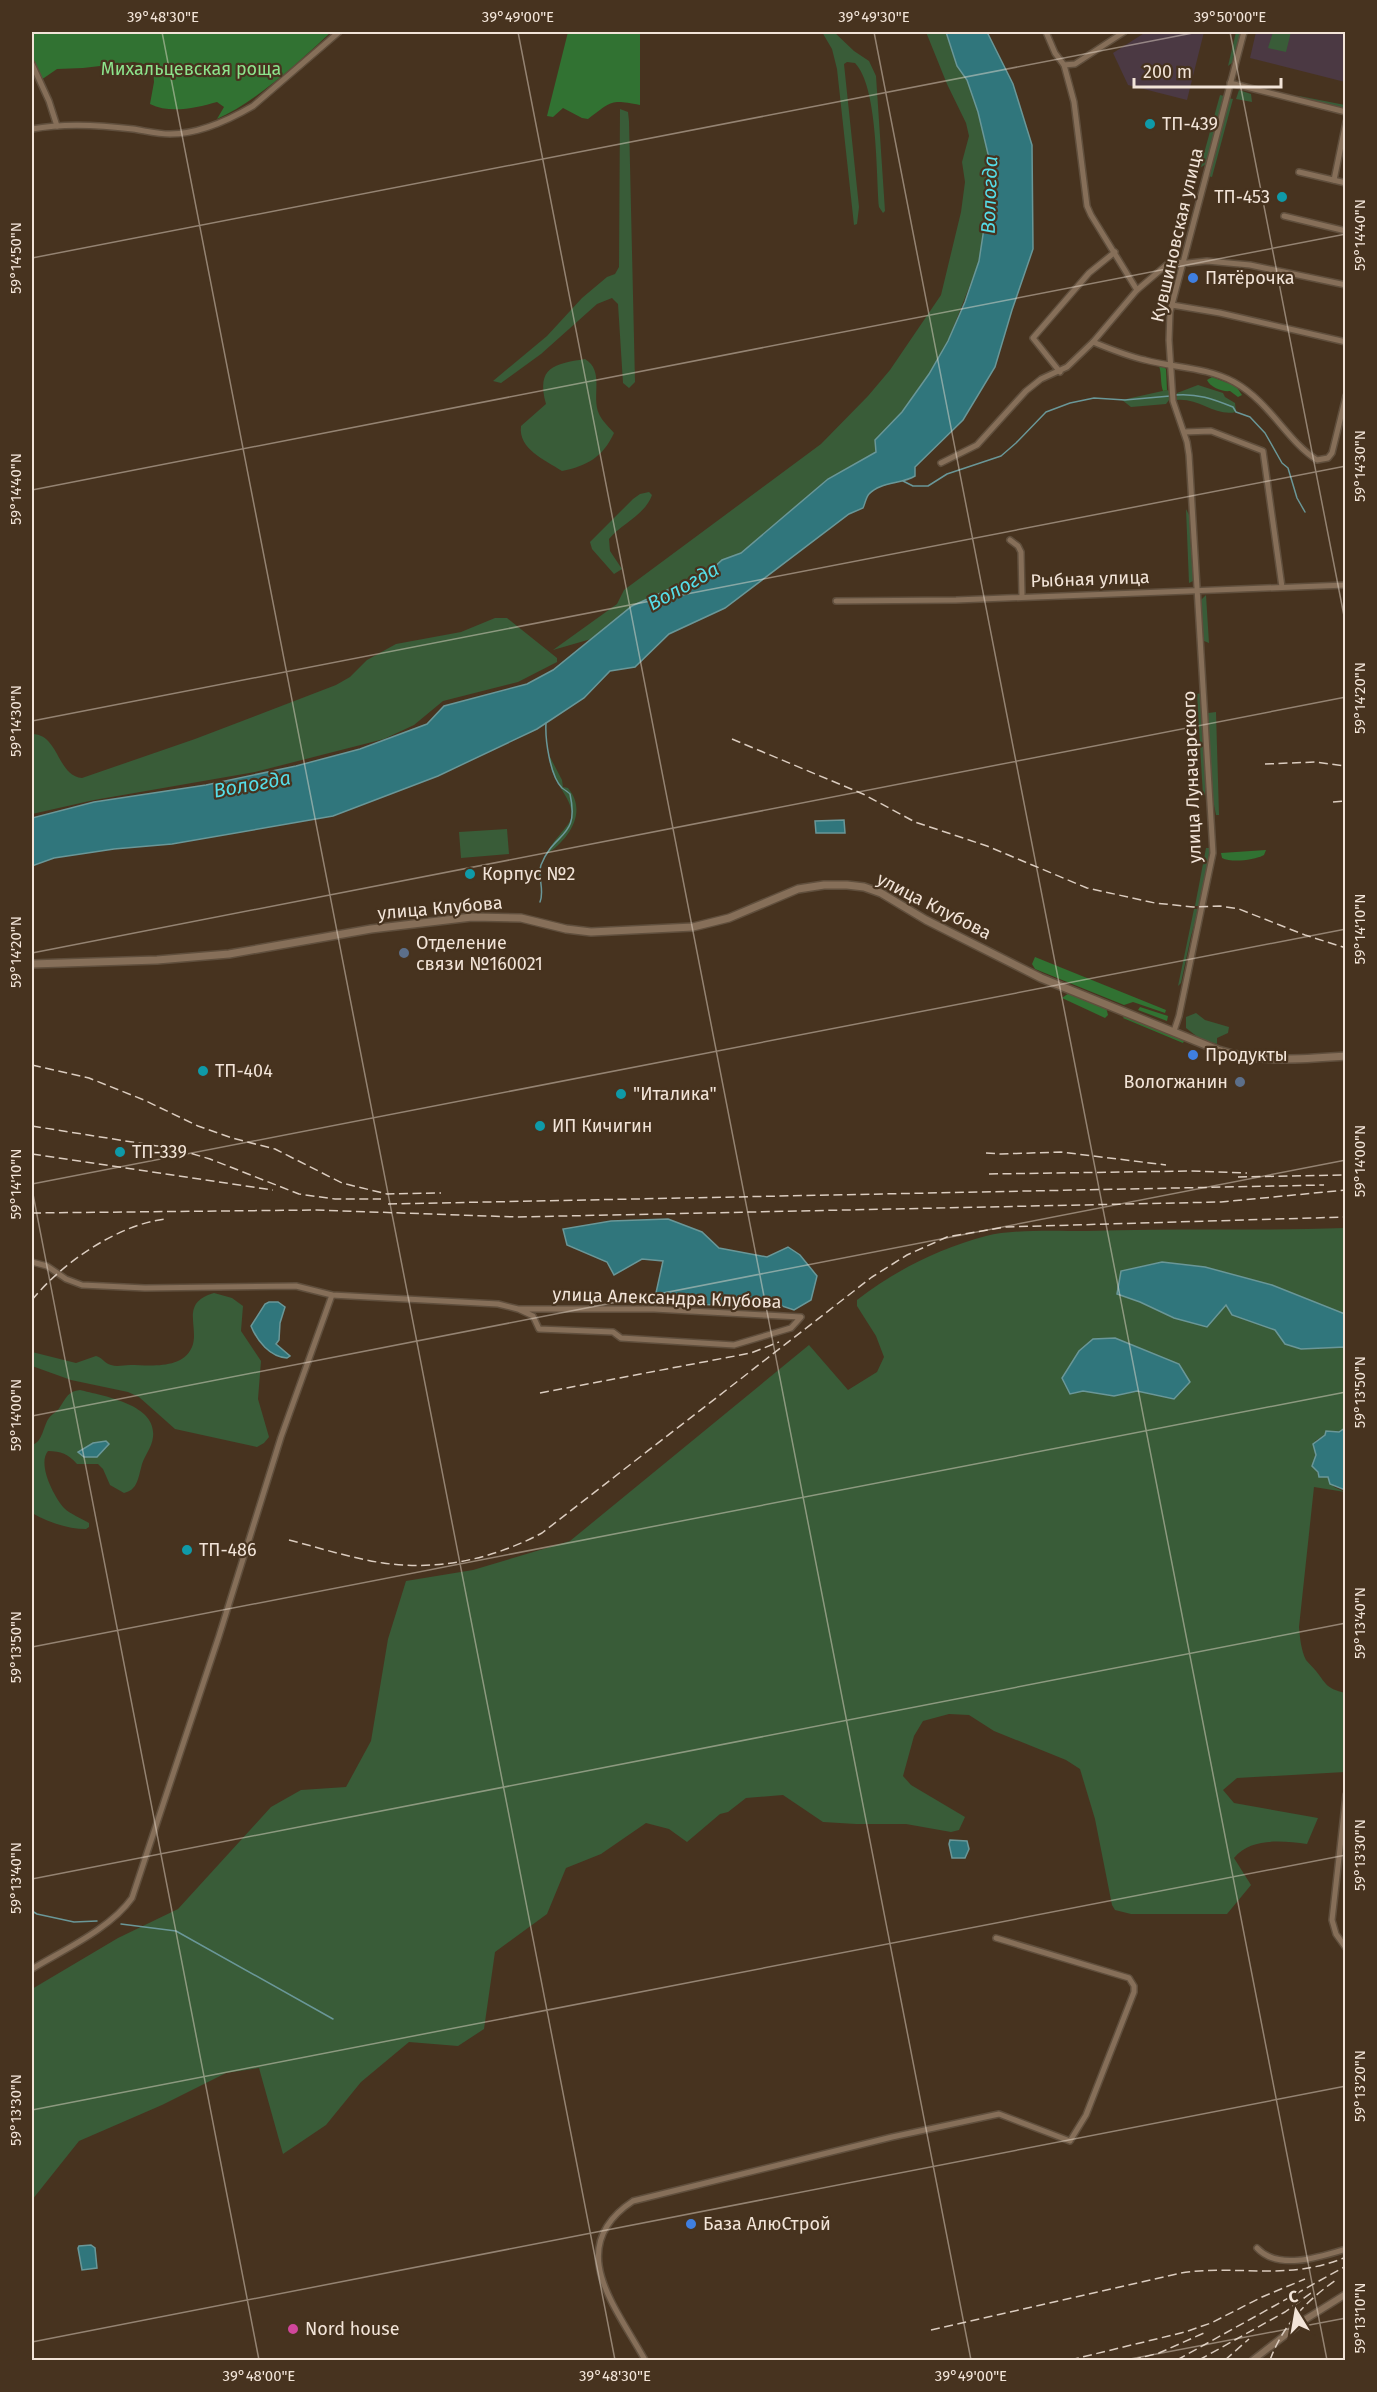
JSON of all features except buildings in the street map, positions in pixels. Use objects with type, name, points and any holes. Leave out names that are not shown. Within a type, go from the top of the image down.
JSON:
[{"type":"main road","name":"улица Клубова","points":[[32,964],[157,960],[229,954],[371,929],[472,917],[521,918],[566,929],[591,932],[693,927],[723,921],[798,889],[824,885],[847,885],[872,889],[926,920],[1032,974],[1218,1050],[1249,1057],[1279,1060],[1346,1056]]},
{"type":"street","points":[[32,129],[57,126],[133,129],[170,134],[208,127],[253,106],[339,32]]},
{"type":"street","points":[[1046,32],[1055,53],[1064,65],[1074,102],[1087,207],[1137,290]]},
{"type":"street","points":[[1064,65],[1074,64],[1124,32]]},
{"type":"street","name":"Кувшиновская улица","points":[[1196,590],[1189,455],[1173,401],[1169,329],[1172,305],[1244,32]]},
{"type":"street","points":[[32,64],[49,101],[57,126]]},
{"type":"street","points":[[1230,83],[1346,112]]},
{"type":"street","points":[[1334,180],[1346,122]]},
{"type":"street","points":[[1299,172],[1346,183]]},
{"type":"street","points":[[1284,216],[1346,231]]},
{"type":"street","points":[[1060,372],[1033,338],[1089,273],[1115,252]]},
{"type":"street","points":[[941,463],[969,450],[1026,391],[1041,379],[1060,372],[1093,342],[1137,290],[1168,263],[1207,261],[1250,266],[1346,285]]},
{"type":"street","points":[[1172,305],[1221,313],[1346,342]]},
{"type":"street","points":[[1093,342],[1147,361],[1192,368],[1233,381],[1265,405],[1314,458],[1321,461],[1328,458],[1334,446],[1346,396]]},
{"type":"street","points":[[1184,432],[1211,431],[1263,451],[1282,587]]},
{"type":"street","points":[[1010,540],[1018,546],[1021,552],[1022,596]]},
{"type":"street","name":"Рыбная улица","points":[[836,601],[956,600],[1346,585]]},
{"type":"street","name":"улица Луначарского","points":[[1174,1031],[1213,853],[1204,682],[1196,590]]},
{"type":"street","name":"улица Александра Клубова","points":[[32,1262],[47,1266],[66,1279],[82,1285],[145,1288],[296,1286],[332,1295],[498,1304],[533,1316],[538,1329],[613,1332],[621,1338],[734,1345],[791,1328],[801,1317],[654,1309],[518,1309]]},
{"type":"street","points":[[32,1969],[101,1927],[125,1908],[132,1898],[212,1658],[278,1447],[332,1295]]},
{"type":"street","points":[[1346,1795],[1332,1906],[1332,1920],[1336,1934],[1346,1948]]},
{"type":"street","points":[[645,2361],[602,2281],[597,2251],[609,2219],[633,2201],[892,2137],[999,2114],[1070,2141],[1086,2115],[1113,2048],[1134,1992],[1133,1982],[1130,1978],[996,1938]]},
{"type":"street","points":[[1257,2248],[1266,2256],[1282,2261],[1346,2249]]},
{"type":"street","points":[[1253,2361],[1326,2305],[1346,2294]]},
{"type":"shaded area","points":[[1146,32],[1204,32],[1187,100],[1128,85],[1113,53]]},
{"type":"shaded area","points":[[1256,32],[1345,32],[1345,82],[1250,58]]},
{"type":"green space","name":"Михальцевская роща","points":[[32,32],[331,32],[262,92],[217,119],[224,107],[217,102],[192,108],[174,109],[150,104],[154,82],[153,66],[134,62],[57,69],[41,80],[32,69]]},
{"type":"green space","points":[[568,32],[640,32],[640,105],[612,103],[588,119],[563,108],[553,117],[547,116]]},
{"type":"green space","points":[[822,32],[834,32],[854,51],[869,61],[876,76],[885,211],[883,213],[879,207],[874,131],[868,91],[863,75],[855,63],[844,64],[859,207],[857,224],[854,225],[837,69],[832,49]]},
{"type":"green space","points":[[926,32],[946,32],[957,66],[967,80],[978,112],[989,158],[988,202],[979,262],[948,341],[929,374],[902,412],[875,440],[876,452],[828,479],[741,553],[722,560],[710,571],[632,606],[591,639],[553,650],[617,604],[624,590],[821,444],[890,370],[941,295],[961,212],[965,182],[962,162],[969,136],[966,123]]},
{"type":"green space","points":[[1236,32],[1241,32],[1233,62],[1228,66]]},
{"type":"green space","points":[[1273,32],[1291,32],[1286,52],[1268,48]]},
{"type":"green space","points":[[1239,90],[1251,94],[1252,102],[1236,99]]},
{"type":"green space","points":[[1220,95],[1224,96],[1206,164],[1200,168]]},
{"type":"green space","points":[[1299,96],[1345,105],[1345,109],[1303,99]]},
{"type":"green space","points":[[1228,98],[1233,99],[1212,177],[1208,176]]},
{"type":"green space","points":[[620,109],[628,112],[629,121],[635,382],[629,388],[623,383],[618,304],[612,298],[597,304],[541,354],[501,383],[493,381],[547,336],[582,298],[607,277],[615,274],[619,267]]},
{"type":"green space","points":[[585,359],[591,364],[596,377],[596,400],[599,414],[614,433],[605,448],[593,459],[562,471],[528,447],[521,434],[521,426],[546,404],[544,382],[550,370],[564,363]]},
{"type":"green space","points":[[1162,365],[1166,369],[1167,390],[1163,391],[1159,366]]},
{"type":"green space","points":[[1212,377],[1236,386],[1242,395],[1238,397],[1230,391],[1213,387],[1207,380]]},
{"type":"green space","points":[[1198,385],[1223,393],[1235,403],[1236,412],[1221,412],[1193,402],[1177,400],[1177,393]]},
{"type":"green space","points":[[1167,390],[1169,400],[1166,404],[1131,407],[1122,400]]},
{"type":"green space","points":[[649,492],[652,495],[644,508],[609,539],[610,551],[622,569],[614,574],[592,549],[590,542],[633,499]]},
{"type":"green space","points":[[1186,509],[1189,515],[1193,581],[1189,583]]},
{"type":"green space","points":[[1206,595],[1209,643],[1204,641],[1200,601]]},
{"type":"green space","points":[[495,618],[507,618],[557,658],[557,662],[518,682],[443,701],[414,725],[384,739],[255,772],[94,800],[32,814],[32,734],[48,741],[67,770],[74,776],[82,778],[195,739],[336,685],[350,677],[367,660],[396,644],[461,632]]},
{"type":"green space","points":[[1201,693],[1206,778],[1205,795],[1203,796],[1197,694]]},
{"type":"green space","points":[[1216,712],[1219,815],[1216,815],[1212,795],[1208,713]]},
{"type":"green space","points":[[550,757],[562,780],[563,787],[568,788],[574,797],[576,815],[569,833],[547,854],[571,819],[570,804],[554,775]]},
{"type":"green space","points":[[507,829],[509,854],[461,858],[459,832]]},
{"type":"green space","points":[[1206,848],[1210,848],[1200,906],[1195,906]]},
{"type":"green space","points":[[1266,850],[1264,855],[1243,860],[1226,860],[1222,858],[1221,853]]},
{"type":"green space","points":[[1194,909],[1199,909],[1181,983],[1178,986]]},
{"type":"green space","points":[[1035,957],[1166,1010],[1165,1013],[1133,1002],[1124,1005],[1035,969],[1032,964]]},
{"type":"green space","points":[[1069,993],[1106,1007],[1108,1015],[1105,1018],[1062,998]]},
{"type":"green space","points":[[1140,1007],[1168,1016],[1167,1021],[1138,1010]]},
{"type":"green space","points":[[1196,1013],[1205,1020],[1229,1027],[1228,1033],[1217,1038],[1217,1044],[1199,1038],[1186,1028],[1186,1017]]},
{"type":"green space","points":[[1125,1015],[1184,1041],[1183,1043],[1123,1018]]},
{"type":"green space","points":[[1345,1228],[1345,1314],[1272,1285],[1205,1267],[1162,1262],[1121,1271],[1118,1294],[1140,1302],[1226,1305],[1232,1315],[1275,1330],[1285,1344],[1301,1349],[1345,1347],[1345,1428],[1339,1432],[1326,1431],[1325,1435],[1315,1441],[1315,1458],[1318,1475],[1328,1477],[1334,1487],[1345,1492],[1314,1487],[1299,1627],[1306,1660],[1328,1685],[1345,1693],[1345,1772],[1237,1778],[1223,1790],[1234,1803],[1318,1818],[1307,1844],[1268,1842],[1249,1847],[1234,1858],[1251,1885],[1227,1914],[1131,1914],[1115,1910],[1112,1905],[1095,1819],[1080,1769],[1066,1760],[994,1731],[969,1715],[949,1714],[923,1721],[914,1736],[903,1776],[911,1785],[965,1817],[959,1830],[951,1832],[906,1824],[823,1822],[783,1795],[746,1798],[728,1812],[720,1814],[687,1842],[669,1829],[646,1823],[601,1854],[566,1868],[547,1914],[495,1952],[484,2029],[458,2046],[409,2042],[361,2082],[326,2125],[283,2154],[259,2068],[226,2073],[162,2105],[79,2141],[32,2200],[32,1989],[118,1938],[178,1909],[271,1807],[301,1790],[346,1787],[371,1741],[388,1639],[406,1581],[473,1570],[570,1541],[809,1345],[848,1390],[877,1372],[884,1357],[876,1336],[857,1306],[857,1300],[902,1270],[951,1247],[986,1236],[1022,1231]],"holes":[[[1115,1338],[1174,1398],[1137,1391],[1114,1396],[1083,1391],[1079,1351],[1093,1339]]]},
{"type":"green space","points":[[214,1293],[232,1298],[243,1306],[241,1331],[261,1361],[258,1399],[269,1437],[257,1447],[175,1429],[139,1397],[128,1392],[71,1380],[32,1366],[32,1352],[76,1363],[96,1356],[116,1366],[164,1365],[181,1360],[192,1347],[194,1309],[203,1297]]},
{"type":"green space","points":[[80,1390],[127,1403],[138,1409],[147,1417],[152,1426],[153,1437],[136,1483],[132,1489],[124,1493],[110,1485],[103,1469],[98,1464],[77,1464],[64,1454],[48,1451],[44,1464],[52,1489],[64,1508],[89,1523],[86,1529],[58,1524],[32,1513],[32,1445],[41,1437],[47,1421],[68,1396]]},
{"type":"water","name":"Вологда","points":[[946,32],[987,32],[1013,84],[1032,145],[1033,249],[995,367],[963,420],[915,467],[915,476],[874,490],[868,495],[863,508],[849,514],[725,608],[669,634],[635,667],[610,671],[584,698],[537,729],[438,776],[333,816],[172,844],[114,849],[54,858],[32,866],[32,818],[94,802],[206,785],[296,766],[360,749],[427,724],[444,706],[527,684],[553,670],[632,606],[710,571],[722,560],[741,553],[828,479],[876,452],[875,440],[902,412],[929,374],[948,341],[979,261],[988,202],[989,158],[978,112],[967,80],[957,66]]},
{"type":"water","points":[[844,820],[845,833],[816,833],[815,821]]},
{"type":"water","points":[[668,1219],[702,1232],[719,1248],[767,1257],[788,1247],[800,1255],[817,1276],[811,1300],[794,1310],[770,1302],[737,1306],[654,1302],[663,1261],[642,1259],[614,1275],[607,1262],[567,1245],[563,1229],[611,1221]]},
{"type":"water","points":[[1162,1262],[1205,1267],[1272,1285],[1345,1314],[1345,1347],[1301,1349],[1285,1344],[1275,1330],[1232,1315],[1226,1305],[1207,1327],[1174,1318],[1117,1294],[1121,1271]]},
{"type":"water","points":[[278,1302],[285,1307],[280,1323],[279,1340],[276,1344],[290,1356],[287,1358],[275,1355],[265,1347],[251,1326],[265,1304]]},
{"type":"water","points":[[1115,1338],[1179,1364],[1190,1382],[1174,1399],[1137,1391],[1114,1396],[1083,1391],[1070,1394],[1062,1378],[1079,1351],[1093,1339]]},
{"type":"water","points":[[1345,1428],[1345,1490],[1330,1484],[1328,1477],[1319,1477],[1318,1472],[1312,1466],[1316,1455],[1313,1444],[1325,1435],[1326,1431],[1339,1432]]},
{"type":"water","points":[[106,1441],[109,1444],[97,1457],[84,1457],[78,1452],[93,1443]]},
{"type":"water","points":[[950,1840],[967,1841],[969,1849],[965,1858],[952,1858]]},
{"type":"water","points":[[91,2245],[95,2248],[97,2268],[82,2270],[78,2248]]},
{"type":"waterway","points":[[1175,395],[1212,399],[1250,417],[1265,433],[1282,463],[1288,468],[1297,498],[1305,512]]},
{"type":"waterway","points":[[903,481],[913,486],[928,486],[947,474],[1001,456],[1046,412],[1070,403],[1094,398],[1125,400],[1170,396]]},
{"type":"waterway","points":[[540,902],[541,865],[546,854],[564,834],[572,819],[570,794],[562,788],[551,766],[546,723]]},
{"type":"waterway","points":[[32,1911],[74,1922],[97,1921]]},
{"type":"waterway","points":[[121,1924],[176,1931],[333,2019]]},
{"type":"railway","points":[[732,739],[863,794],[915,822],[987,846],[1087,888],[1155,903],[1239,909],[1305,935],[1346,948]]},
{"type":"railway","points":[[1265,764],[1315,762],[1346,766]]},
{"type":"railway","points":[[1333,802],[1346,801]]},
{"type":"railway","points":[[32,1065],[89,1078],[144,1100],[198,1126],[275,1149],[342,1183],[387,1194],[441,1193]]},
{"type":"railway","points":[[32,1126],[176,1149],[210,1159],[299,1194],[335,1199],[381,1199]]},
{"type":"railway","points":[[986,1153],[1061,1152],[1166,1165]]},
{"type":"railway","points":[[32,1154],[273,1190]]},
{"type":"railway","points":[[989,1174],[1190,1171],[1247,1173]]},
{"type":"railway","points":[[1238,1177],[1346,1175]]},
{"type":"railway","points":[[388,1204],[1324,1185]]},
{"type":"railway","points":[[32,1213],[315,1210],[517,1217],[1221,1202],[1346,1190]]},
{"type":"railway","points":[[289,1540],[347,1556],[404,1565],[465,1561],[523,1542],[542,1533],[872,1277],[907,1255],[947,1237],[1006,1227],[1346,1217]]},
{"type":"railway","points":[[32,1300],[44,1286],[92,1248],[128,1229],[165,1219]]},
{"type":"railway","points":[[540,1393],[751,1353],[779,1342]]},
{"type":"railway","points":[[931,2330],[1181,2273],[1223,2270],[1283,2271],[1303,2269],[1346,2257]]},
{"type":"railway","points":[[1177,2360],[1346,2266]]},
{"type":"railway","points":[[1070,2360],[1185,2332],[1211,2323],[1262,2297],[1305,2279]]},
{"type":"railway","points":[[1270,2360],[1275,2347],[1305,2305],[1336,2280]]},
{"type":"railway","points":[[1199,2360],[1285,2312],[1311,2293]]},
{"type":"railway","points":[[1132,2360],[1159,2353],[1204,2333]]},
{"type":"railway","points":[[1225,2360],[1249,2339]]},
{"type":"place","name":"ТП-439","points":[[1150,124]]},
{"type":"place","name":"ТП-453","points":[[1282,197]]},
{"type":"place","name":"Пятёрочка","points":[[1193,278]]},
{"type":"place","name":"Корпус №2","points":[[470,874]]},
{"type":"place","name":"Отделение связи №160021","points":[[404,953]]},
{"type":"place","name":"Продукты","points":[[1193,1055]]},
{"type":"place","name":"ТП-404","points":[[203,1071]]},
{"type":"place","name":"Вологжанин","points":[[1240,1082]]},
{"type":"place","name":"\"Италика\"","points":[[621,1094]]},
{"type":"place","name":"ИП Кичигин","points":[[540,1126]]},
{"type":"place","name":"ТП-339","points":[[120,1152]]},
{"type":"place","name":"ТП-486","points":[[187,1550]]},
{"type":"place","name":"База АлюСтрой","points":[[691,2224]]},
{"type":"place","name":"Nord house","points":[[293,2329]]}]
